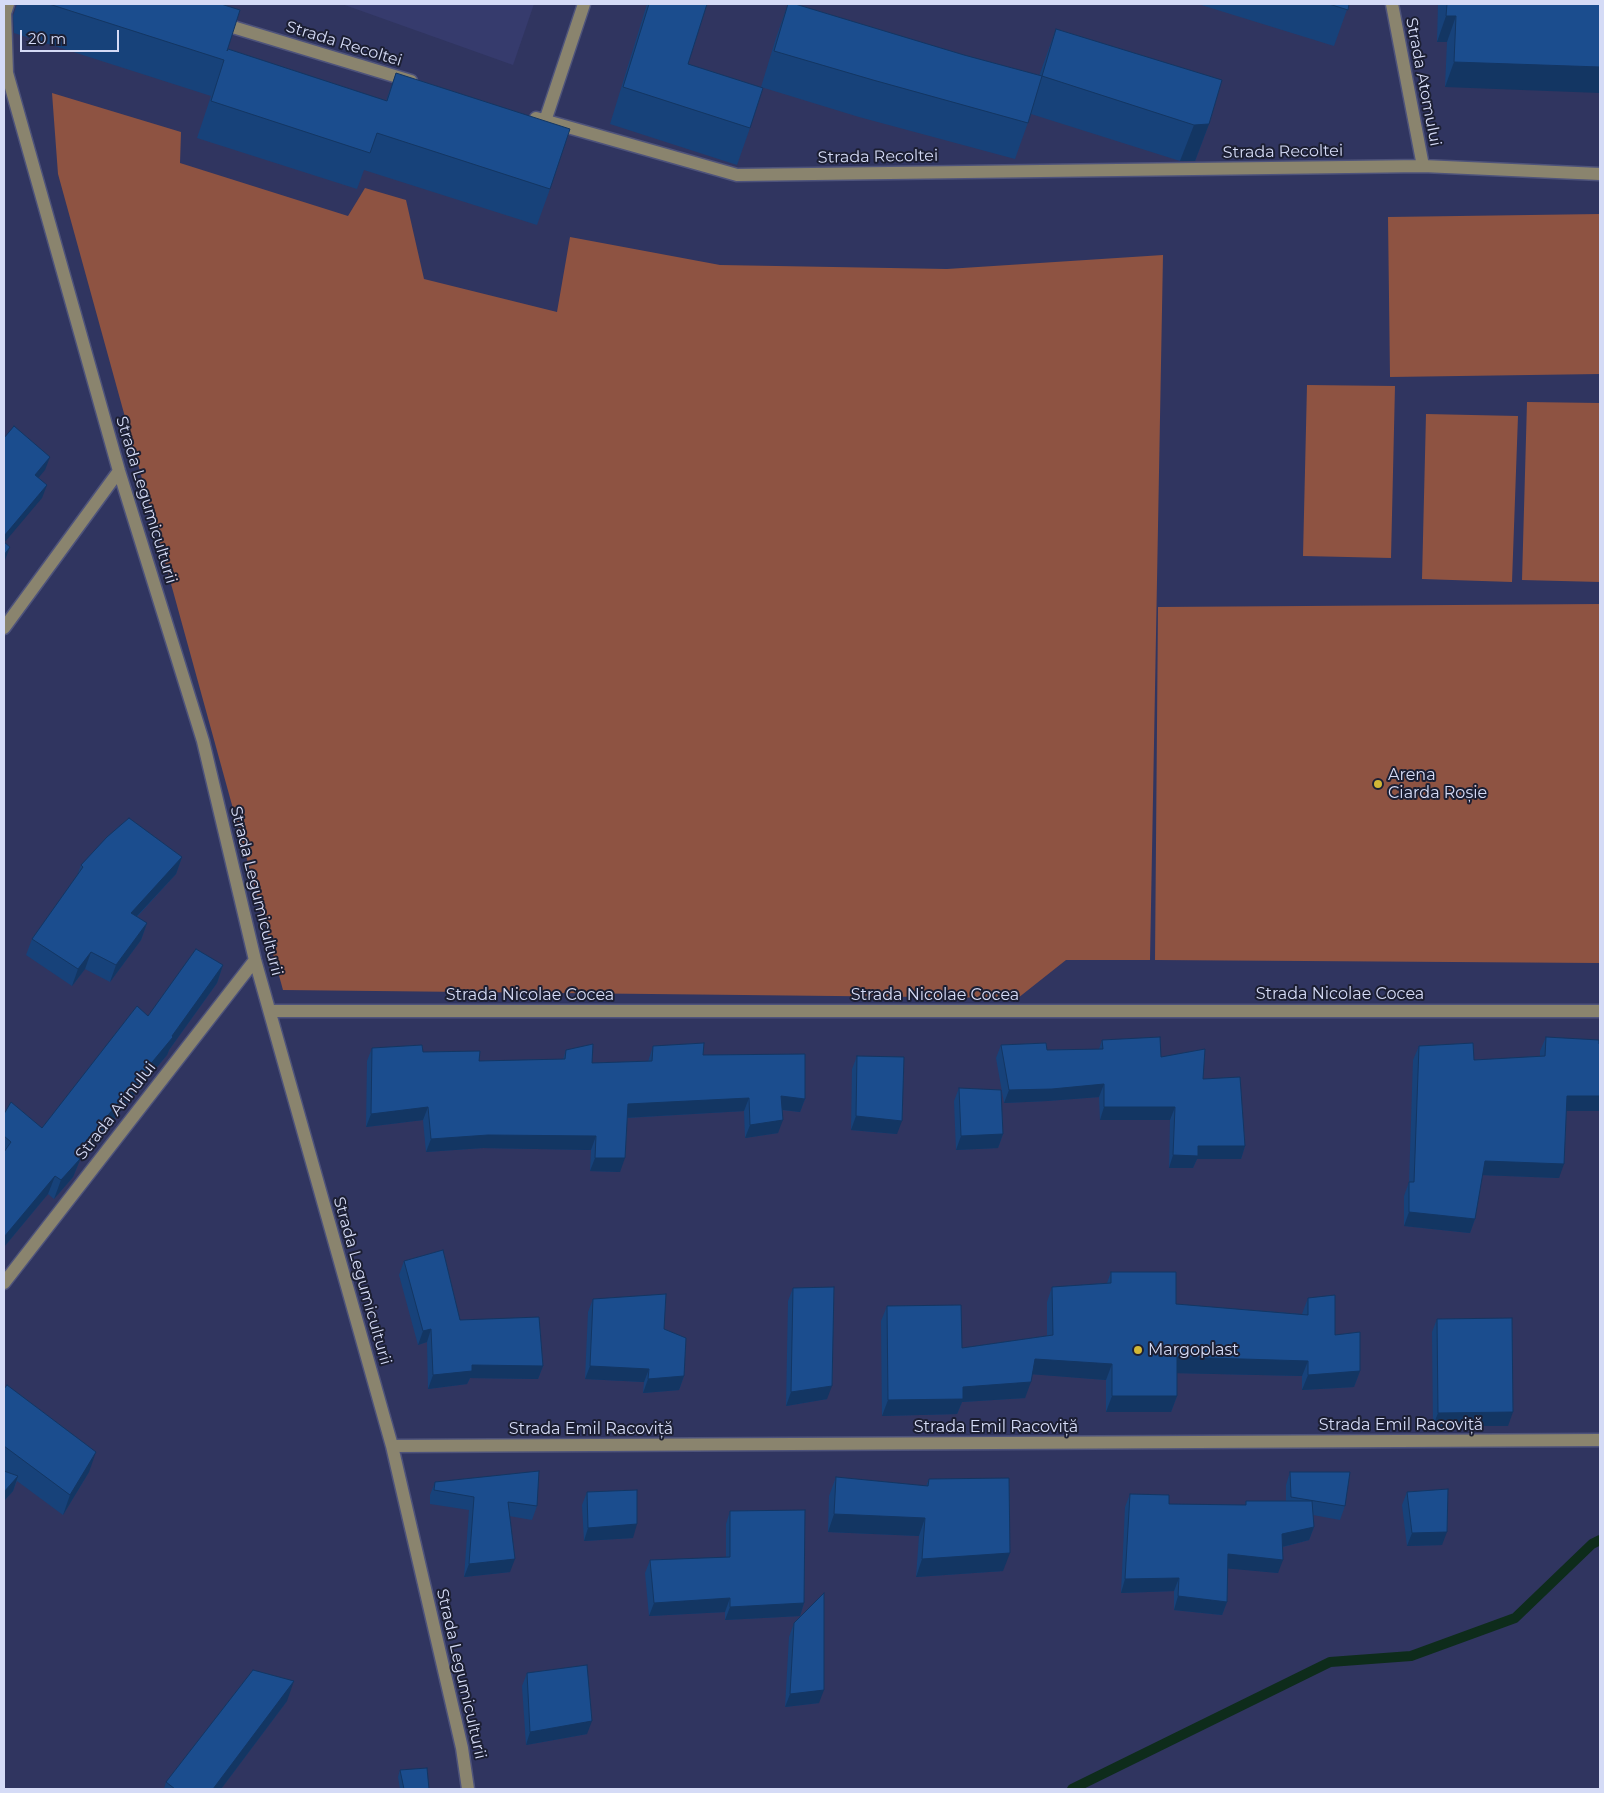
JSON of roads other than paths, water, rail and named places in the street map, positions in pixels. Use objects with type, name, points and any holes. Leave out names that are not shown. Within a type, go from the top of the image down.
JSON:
[{"type":"street","name":"Strada Legumiculturii","points":[[8,4],[5,13],[7,73],[119,471],[203,741],[255,960],[392,1446],[462,1748],[468,1789]]},
{"type":"street","points":[[545,121],[584,4]]},
{"type":"street","name":"Strada Atomului","points":[[1392,4],[1423,166]]},
{"type":"street","name":"Strada Recoltei","points":[[209,16],[236,28],[423,84]]},
{"type":"street","name":"Strada Recoltei","points":[[526,115],[737,175],[1423,166],[1600,174]]},
{"type":"street","points":[[4,628],[119,471]]},
{"type":"street","name":"Strada Arinului","points":[[4,1283],[255,960]]},
{"type":"street","name":"Strada Nicolae Cocea","points":[[270,1011],[1600,1010]]},
{"type":"street","name":"Strada Emil Racoviță","points":[[392,1446],[1600,1440]]},
{"type":"waterway","points":[[1072,1789],[1330,1662],[1411,1656],[1515,1618],[1592,1544],[1600,1540]]},
{"type":"place","name":"Arena Ciarda Roșie","points":[[1378,784]]},
{"type":"place","name":"Margoplast","points":[[1138,1350]]}]
